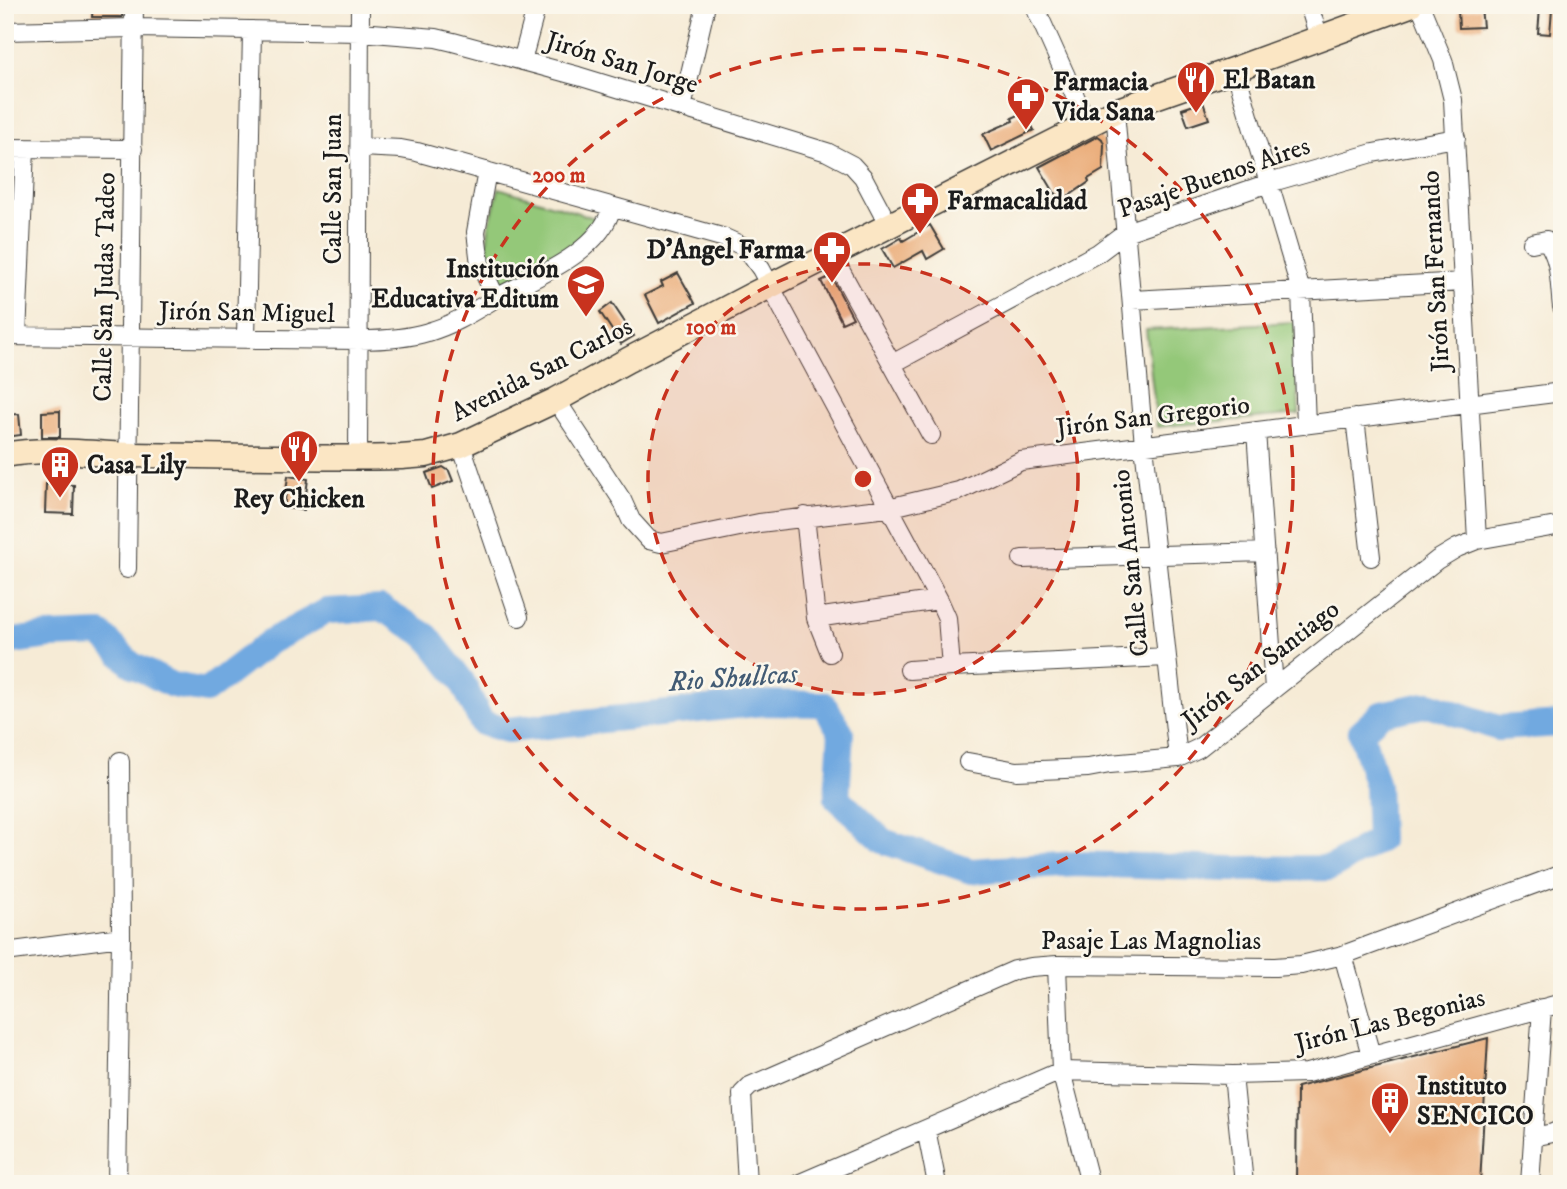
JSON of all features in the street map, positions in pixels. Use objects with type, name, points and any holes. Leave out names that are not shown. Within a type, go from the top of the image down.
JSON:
[{"type":"main road","name":"Avenida San Carlos","points":[[5,455],[72,452],[358,458],[426,455],[461,445],[556,400],[628,360],[1115,111],[1410,5]]},
{"type":"street","name":"Calle San Judas Tadeo","points":[[127,569],[134,5]]},
{"type":"street","name":"Calle San Juan","points":[[358,458],[360,5]]},
{"type":"street","points":[[522,61],[537,5]]},
{"type":"street","points":[[682,108],[706,5]]},
{"type":"street","points":[[1034,5],[1088,125]]},
{"type":"street","points":[[1308,5],[1319,38]]},
{"type":"street","name":"Jirón San Fernando","points":[[1420,5],[1443,60],[1453,100],[1477,540]]},
{"type":"street","name":"Jirón San Jorge","points":[[5,31],[134,28],[360,32],[436,38],[578,76],[827,152],[852,165],[863,177],[889,226]]},
{"type":"street","points":[[246,339],[252,30]]},
{"type":"street","points":[[1235,69],[1301,291],[1306,425]]},
{"type":"street","name":"Calle San Antonio","points":[[1115,111],[1144,445],[1178,758]]},
{"type":"street","name":"Pasaje Buenos Aires","points":[[892,364],[1098,253],[1126,232],[1269,183],[1373,153],[1455,138]]},
{"type":"street","points":[[360,147],[417,152],[612,206],[746,247],[939,600],[947,618],[951,667]]},
{"type":"street","points":[[5,148],[133,149]]},
{"type":"street","points":[[11,336],[25,148]]},
{"type":"street","points":[[487,171],[476,232],[480,264],[496,299]]},
{"type":"street","name":"Jirón San Miguel","points":[[11,336],[401,339],[430,332],[460,319],[565,261],[605,224],[612,206]]},
{"type":"street","points":[[1532,243],[1546,240],[1557,258],[1562,307]]},
{"type":"street","points":[[832,255],[931,435]]},
{"type":"street","points":[[1132,300],[1463,282]]},
{"type":"street","name":"Jirón San Gregorio","points":[[556,400],[622,500],[631,520],[649,540],[661,543],[759,523],[888,508],[959,491],[1021,461],[1562,392]]},
{"type":"street","points":[[1355,418],[1371,558]]},
{"type":"street","points":[[1256,431],[1274,689]]},
{"type":"street","points":[[461,445],[519,617]]},
{"type":"street","points":[[805,516],[816,618],[830,653]]},
{"type":"street","name":"Jirón San Santiago","points":[[968,762],[1017,771],[1088,768],[1178,758],[1199,748],[1437,560],[1477,540],[1562,525]]},
{"type":"street","points":[[1022,559],[1265,552]]},
{"type":"street","points":[[816,618],[939,600]]},
{"type":"street","points":[[909,670],[1167,657]]},
{"type":"street","points":[[117,1184],[121,937],[120,761]]},
{"type":"street","name":"Pasaje Las Magnolias","points":[[747,1184],[742,1094],[750,1086],[1015,970],[1058,965],[1301,965],[1343,955],[1562,874]]},
{"type":"street","points":[[5,952],[121,937]]},
{"type":"street","points":[[1343,955],[1371,1055]]},
{"type":"street","points":[[1058,965],[1061,1071],[1090,1184]]},
{"type":"street","name":"Jirón Las Begonias","points":[[1061,1071],[1233,1075],[1307,1073],[1562,1003]]},
{"type":"street","points":[[1530,1184],[1542,1008]]},
{"type":"street","points":[[799,1184],[838,1176],[926,1129],[1061,1071]]},
{"type":"street","points":[[1233,1075],[1244,1184]]},
{"type":"street","points":[[926,1129],[937,1184]]},
{"type":"street","points":[[1533,1137],[1562,1129]]},
{"type":"green space","points":[[499,188],[604,221],[556,260],[498,285],[487,244]]},
{"type":"green space","points":[[1295,322],[1299,414],[1157,427],[1146,330]]},
{"type":"building","points":[[93,5],[123,5],[122,17],[92,17]]},
{"type":"building","points":[[1481,8],[1483,27],[1459,28],[1458,10]]},
{"type":"building","points":[[1540,8],[1552,9],[1550,34],[1538,33]]},
{"type":"building","name":"El Batan","points":[[1203,102],[1209,119],[1188,126],[1182,109]]},
{"type":"building","points":[[1025,112],[1034,130],[991,151],[983,134],[1013,121],[1012,118]]},
{"type":"building","points":[[1098,136],[1104,144],[1103,170],[1060,202],[1039,167]]},
{"type":"building","points":[[930,225],[944,249],[927,259],[923,251],[893,268],[882,249],[901,238],[903,241]]},
{"type":"building","points":[[678,273],[695,303],[659,323],[645,295],[663,286],[661,282]]},
{"type":"building","points":[[829,277],[853,318],[842,323],[821,281]]},
{"type":"building","points":[[612,303],[634,336],[621,344],[600,312]]},
{"type":"building","points":[[60,411],[60,437],[42,437],[42,412]]},
{"type":"building","points":[[19,414],[21,435],[5,437],[5,415]]},
{"type":"building","points":[[443,467],[449,471],[453,481],[432,489],[426,473]]},
{"type":"building","points":[[288,476],[308,479],[304,510],[284,508]]},
{"type":"building","name":"Casa Lily","points":[[46,484],[74,485],[73,514],[45,513]]},
{"type":"building","name":"Instituto SENCICO","points":[[1488,1038],[1480,1184],[1296,1184],[1297,1087]]},
{"type":"waterway","name":"Rio Shullcas","points":[[5,642],[49,636],[101,634],[131,664],[172,685],[206,691],[271,641],[327,611],[382,608],[427,636],[462,681],[482,723],[507,730],[764,703],[823,704],[841,732],[837,798],[883,841],[971,871],[1076,864],[1233,869],[1330,868],[1379,840],[1377,786],[1361,732],[1381,714],[1429,704],[1498,728],[1562,724]]},
{"type":"place","name":"El Batan","points":[[1196,114]]},
{"type":"place","name":"Farmacia Vida Sana","points":[[1026,131]]},
{"type":"place","name":"Farmacalidad","points":[[920,235]]},
{"type":"place","name":"D'Angel Farma","points":[[832,284]]},
{"type":"place","name":"Institución Educativa Editum","points":[[586,318]]},
{"type":"place","name":"Rey Chicken","points":[[299,483]]},
{"type":"place","name":"Casa Lily","points":[[60,499]]},
{"type":"place","name":"Instituto SENCICO","points":[[1390,1135]]}]
